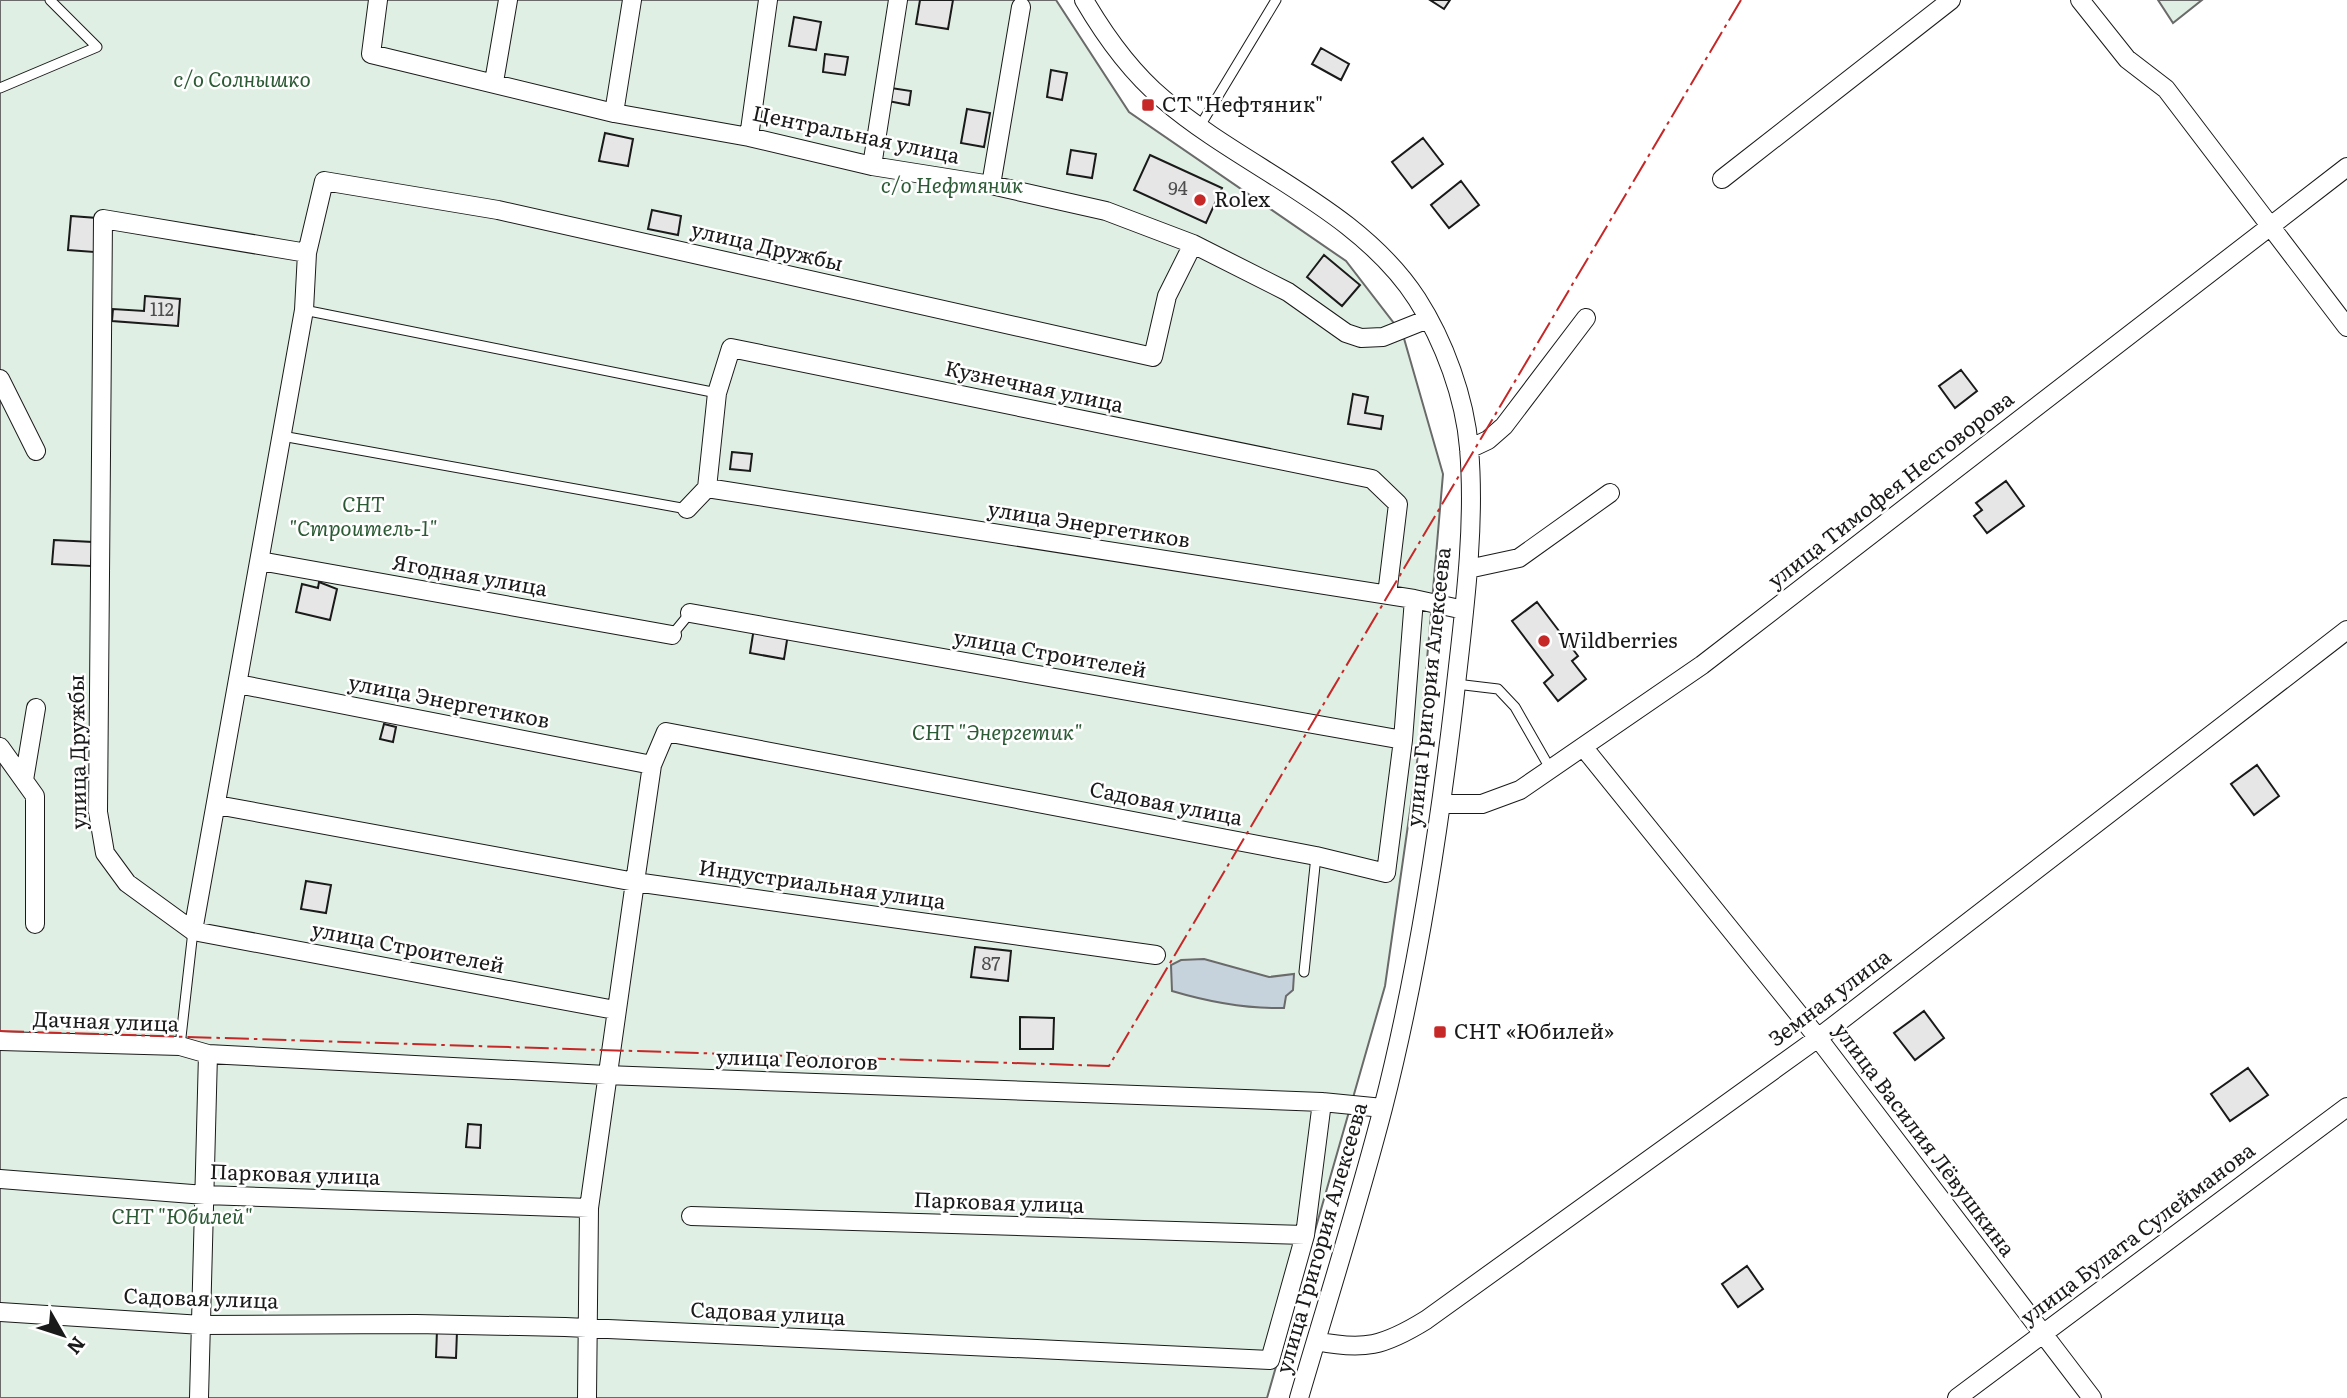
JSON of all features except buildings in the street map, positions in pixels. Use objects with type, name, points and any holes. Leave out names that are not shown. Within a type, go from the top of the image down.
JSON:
[{"type":"street","name":"Центральная улица","points":[[378,0],[371,54],[614,113],[749,136],[872,166],[991,185],[1106,211],[1193,243],[1288,292],[1346,333],[1360,338],[1383,337],[1428,319]]},
{"type":"street","points":[[494,82],[508,0]]},
{"type":"street","points":[[614,113],[632,0]]},
{"type":"street","points":[[749,136],[768,0]]},
{"type":"street","points":[[872,166],[898,0]]},
{"type":"street","name":"улица Григория Алексеева","points":[[1084,0],[1119,53],[1144,81],[1200,126],[1330,215],[1364,242],[1398,275],[1428,319],[1464,415],[1469,449],[1468,569],[1442,804],[1419,945],[1383,1108],[1299,1398]]},
{"type":"street","points":[[1722,179],[1951,0]]},
{"type":"street","points":[[2080,0],[2127,58],[2166,89],[2347,327]]},
{"type":"street","points":[[991,185],[1021,7]]},
{"type":"street","name":"улица Тимофея Несговорова","points":[[1442,804],[1482,804],[1520,790],[1702,665],[2347,167]]},
{"type":"street","name":"улица Дружбы","points":[[307,253],[103,219],[98,812],[105,853],[127,883],[192,931],[217,805],[304,310],[307,253],[324,181],[498,210],[1153,357],[1167,296],[1193,243]]},
{"type":"street","points":[[1469,449],[1488,440],[1504,426],[1586,318]]},
{"type":"street","name":"Кузнечная улица","points":[[707,488],[717,393],[731,348],[1373,480],[1398,504],[1387,595]]},
{"type":"street","points":[[0,379],[37,451]]},
{"type":"street","points":[[687,509],[707,488]]},
{"type":"street","name":"улица Энергетиков","points":[[707,488],[1414,599],[1464,610]]},
{"type":"street","points":[[1468,569],[1519,558],[1610,493]]},
{"type":"street","name":"Ягодная улица","points":[[260,561],[672,635]]},
{"type":"street","name":"Садовая улица","points":[[652,765],[666,732],[1316,856],[1386,873],[1403,740],[1414,599]]},
{"type":"street","name":"улица Строителей","points":[[690,613],[1403,740]]},
{"type":"street","name":"Земная улица","points":[[1316,1341],[1346,1348],[1377,1346],[1401,1336],[1818,1038],[2347,631]]},
{"type":"street","name":"улица Энергетиков","points":[[238,684],[652,765]]},
{"type":"street","points":[[24,780],[36,708]]},
{"type":"street","points":[[0,747],[35,796],[35,924]]},
{"type":"street","name":"улица Василия Лёвушкина","points":[[1584,748],[1818,1038],[2092,1398]]},
{"type":"street","points":[[587,1398],[589,1208],[606,1070],[652,765]]},
{"type":"street","points":[[217,805],[635,882]]},
{"type":"street","name":"Индустриальная улица","points":[[635,882],[1156,955]]},
{"type":"street","name":"улица Строителей","points":[[192,931],[615,1010]]},
{"type":"street","name":"Дачная улица","points":[[0,1041],[180,1046],[208,1054]]},
{"type":"street","points":[[200,1398],[208,1054]]},
{"type":"street","name":"улица Геологов","points":[[208,1054],[1322,1102],[1383,1108]]},
{"type":"street","name":"Садовая улица","points":[[0,1312],[202,1325],[416,1324],[588,1329],[1270,1360],[1305,1236],[1322,1102]]},
{"type":"street","name":"улица Булата Сулейманова","points":[[1957,1398],[2347,1107]]},
{"type":"street","name":"Парковая улица","points":[[0,1179],[205,1195],[589,1208]]},
{"type":"street","name":"Парковая улица","points":[[691,1216],[1305,1236]]},
{"type":"lane","points":[[0,88],[97,47],[50,0]]},
{"type":"lane","points":[[1200,126],[1276,0]]},
{"type":"lane","points":[[304,310],[717,393]]},
{"type":"lane","points":[[282,436],[687,509]]},
{"type":"lane","points":[[672,635],[690,613]]},
{"type":"lane","points":[[1456,684],[1498,689],[1515,707],[1551,770]]},
{"type":"lane","points":[[1304,972],[1316,856]]},
{"type":"lane","points":[[180,1046],[192,931]]},
{"type":"green space","points":[[0,0],[1056,0],[1129,112],[1346,261],[1403,335],[1443,474],[1420,741],[1385,986],[1267,1398],[0,1398]]},
{"type":"green space","points":[[2158,0],[2202,0],[2173,23]]},
{"type":"shaded area","points":[[1204,959],[1269,977],[1294,974],[1293,990],[1286,996],[1284,1008],[1227,1004],[1172,991],[1171,965],[1181,960]]},
{"type":"power","points":[[0,1031],[1109,1066],[1741,0]]},
{"type":"place","name":"СТ \"Нефтяник\"","points":[[1148,105]]},
{"type":"place","name":"Rolex","points":[[1200,200]]},
{"type":"place","name":"Wildberries","points":[[1544,641]]},
{"type":"place","name":"СНТ «Юбилей»","points":[[1440,1032]]},
{"type":"park label","name":"с/о Солнышко","points":[[242,80]]},
{"type":"park label","name":"с/о Нефтяник","points":[[952,186]]},
{"type":"park label","name":"СНТ \"Строитель-1\"","points":[[363,517]]},
{"type":"park label","name":"СНТ \"Энергетик\"","points":[[997,733]]},
{"type":"park label","name":"СНТ \"Юбилей\"","points":[[182,1217]]}]
